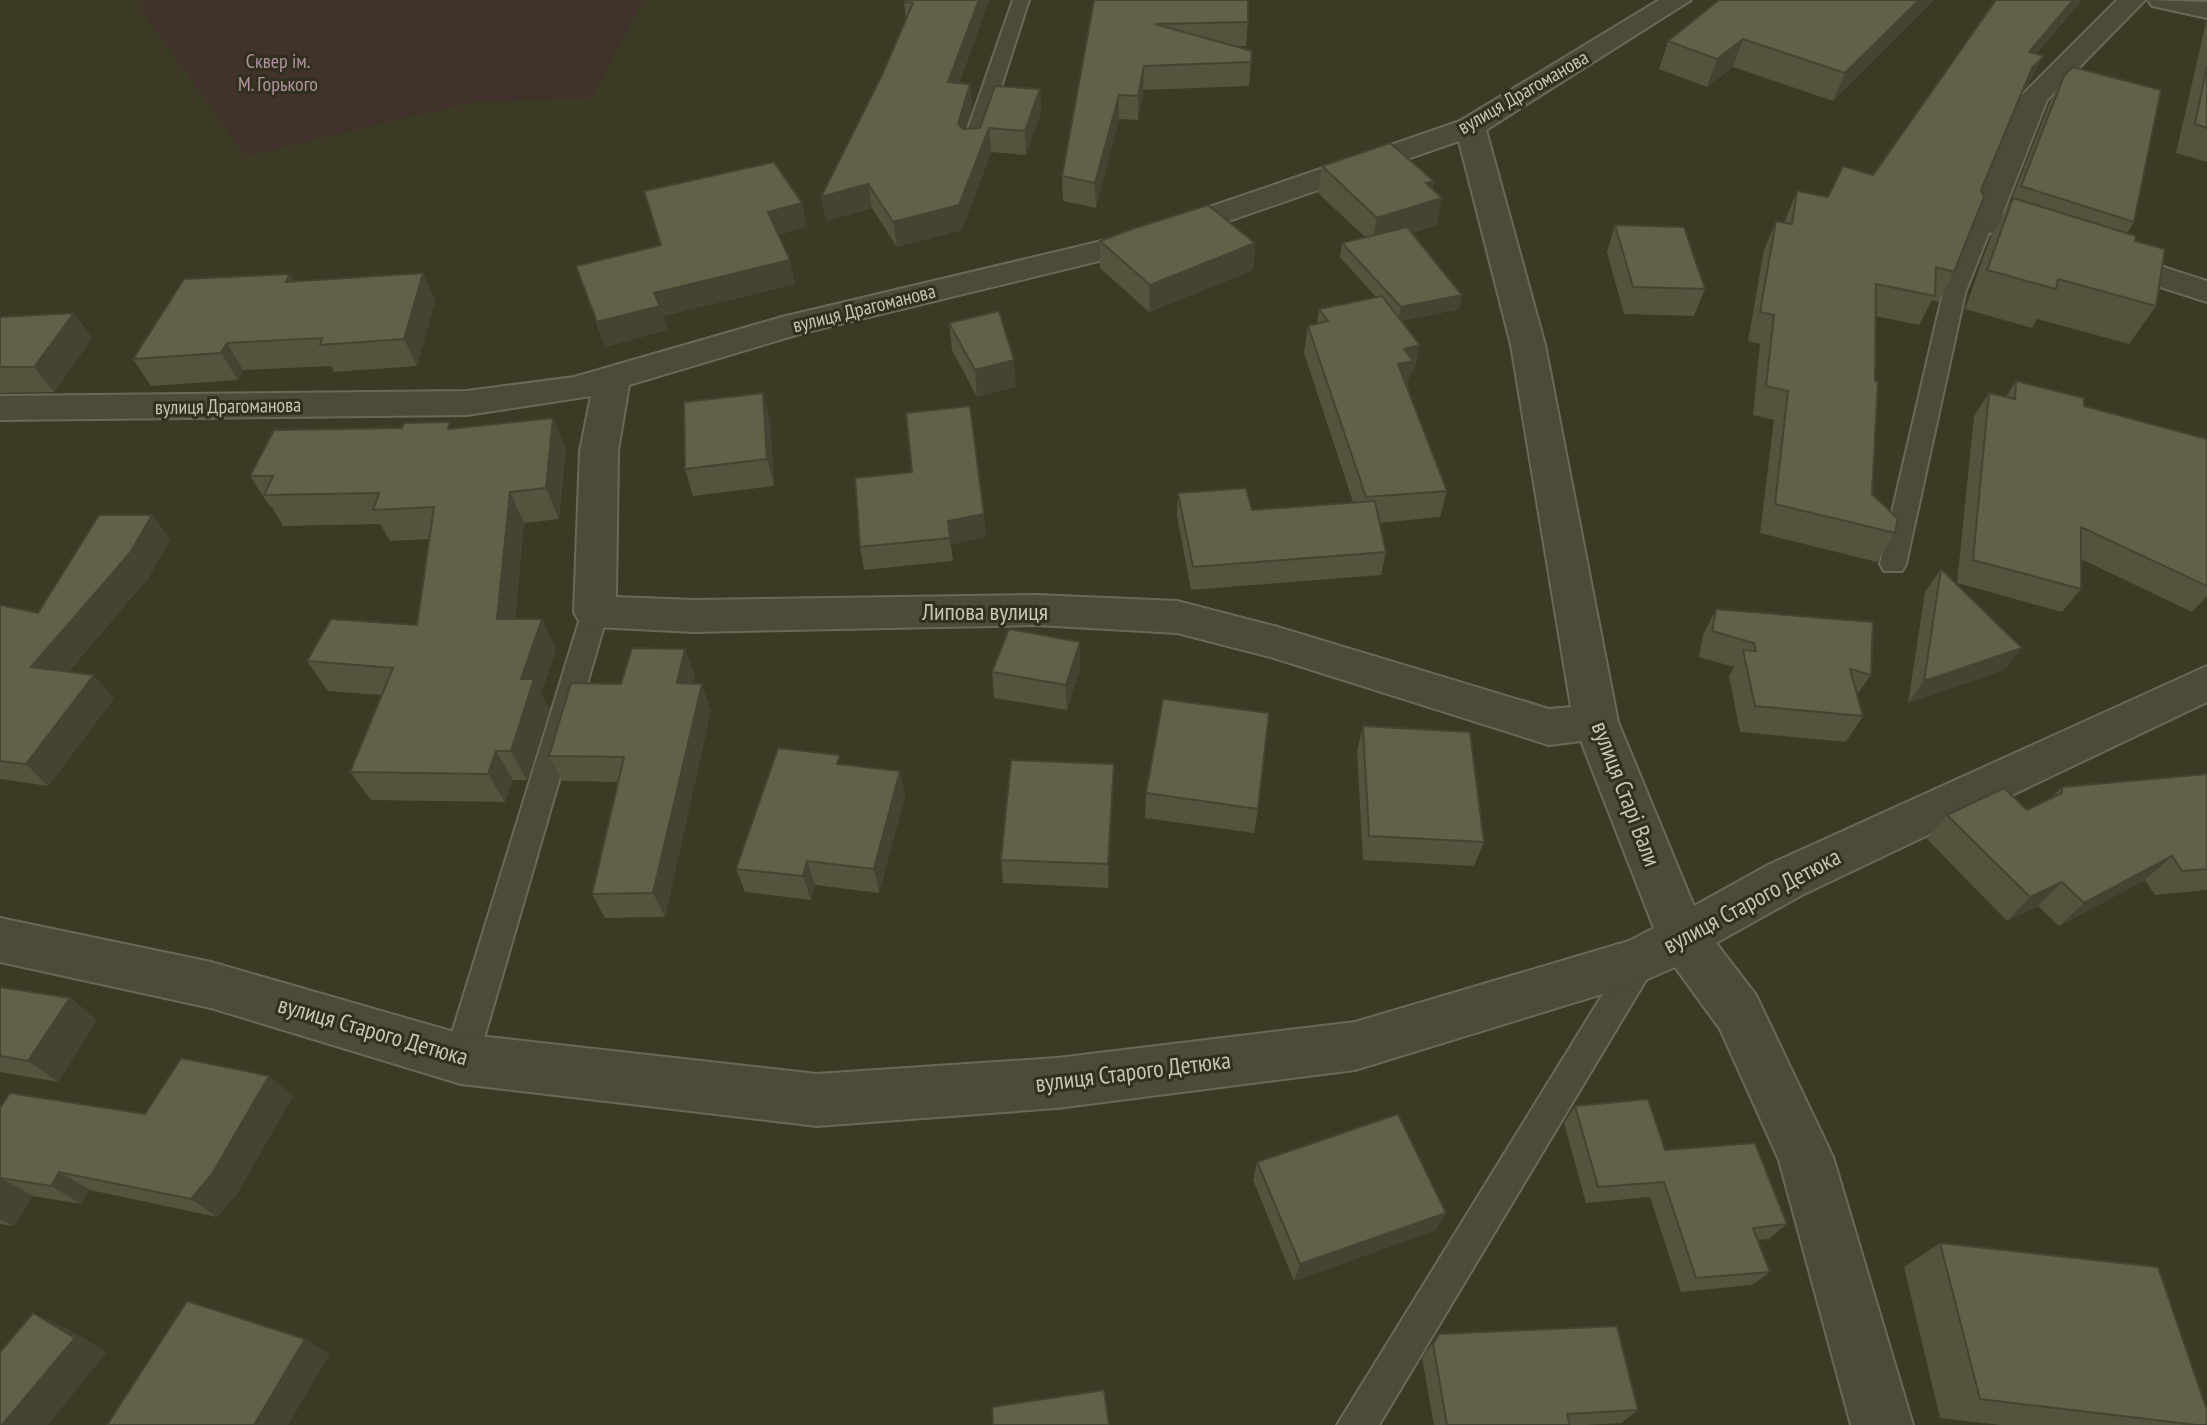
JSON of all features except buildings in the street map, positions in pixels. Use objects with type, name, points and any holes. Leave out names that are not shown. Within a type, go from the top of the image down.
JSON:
[{"type":"street","name":"вулиця Драгоманова","points":[[0,408],[467,403],[576,388],[794,325],[1137,242],[1470,127],[1678,0]]},
{"type":"street","points":[[2131,0],[2034,97],[1984,220],[2207,292]]},
{"type":"street","points":[[2161,0],[2207,10]]},
{"type":"street","name":"вулиця Старі Вали","points":[[1470,127],[1528,345],[1596,722],[1662,948],[1738,1012],[1806,1157],[1882,1425]]},
{"type":"street","points":[[595,612],[599,451],[612,377]]},
{"type":"street","name":"Липова вулиця","points":[[595,612],[694,616],[1037,610],[1177,617],[1274,642],[1549,727],[1596,722]]},
{"type":"street","name":"вулиця Старого Детюка","points":[[0,940],[211,985],[461,1059],[817,1100],[1057,1083],[1355,1046],[1662,948],[1785,880],[2207,683]]},
{"type":"lane","points":[[972,146],[1021,0]]},
{"type":"lane","points":[[1893,564],[1954,293],[1984,220]]},
{"type":"lane","points":[[461,1059],[595,612]]},
{"type":"lane","points":[[1357,1425],[1662,948]]},
{"type":"green space","name":"Сквер ім. М. Горького","points":[[150,0],[643,0],[592,98],[472,102],[246,156],[139,6]]}]
